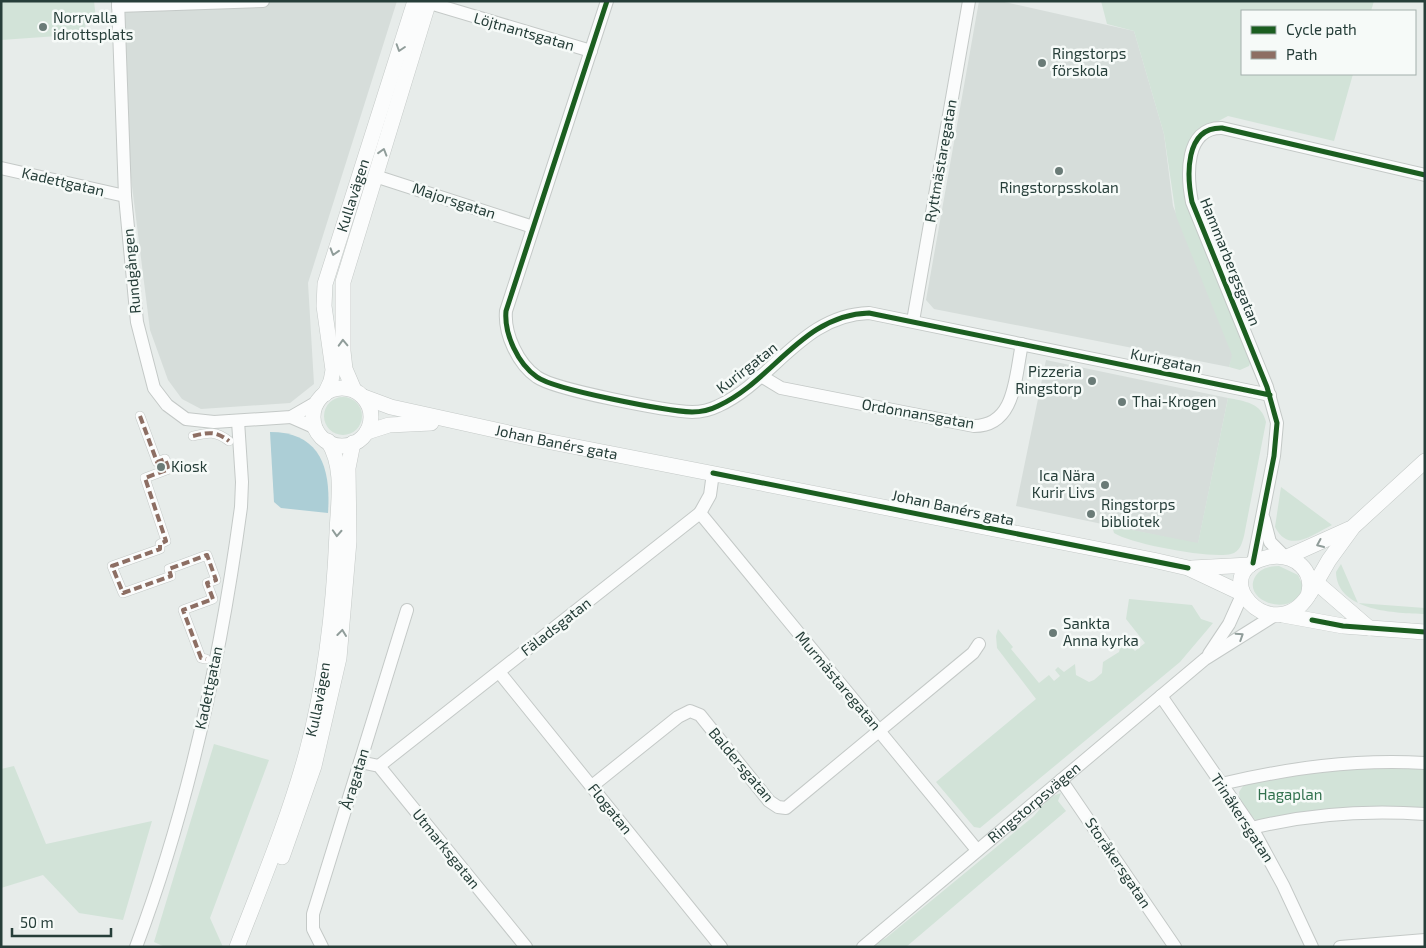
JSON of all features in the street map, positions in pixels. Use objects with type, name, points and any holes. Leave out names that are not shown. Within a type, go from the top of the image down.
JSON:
[{"type":"street","points":[[118,4],[263,1]]},
{"type":"street","name":"Kurirgatan","points":[[607,1],[510,297],[506,317],[516,353],[538,378],[553,384],[621,400],[692,412],[718,406],[761,376],[809,335],[834,319],[869,313],[1270,395]]},
{"type":"street","name":"Ryttmästaregatan","points":[[913,321],[969,1]]},
{"type":"street","name":"Löjtnantsgatan","points":[[424,2],[591,51]]},
{"type":"street","name":"Kullavägen","points":[[359,394],[345,370],[343,351],[343,282],[424,2]]},
{"type":"street","name":"Kullavägen","points":[[321,398],[331,381],[332,370],[324,306],[325,284],[424,2]]},
{"type":"street","name":"Rundgången","points":[[118,4],[125,196],[137,322],[154,388],[167,405],[186,419],[214,422],[291,417],[321,398]]},
{"type":"street","name":"Hammarbergsgatan","points":[[1251,564],[1263,514],[1277,435],[1277,423],[1270,395],[1192,202],[1189,185],[1189,167],[1196,141],[1208,131],[1222,128],[1425,175]]},
{"type":"street","name":"Kadettgatan","points":[[1,168],[125,196]]},
{"type":"street","name":"Majorsgatan","points":[[375,176],[533,227]]},
{"type":"street","name":"Ordonnansgatan","points":[[761,376],[781,388],[974,426],[985,425],[998,420],[1008,408],[1022,344]]},
{"type":"street","points":[[339,388],[359,394],[370,408],[371,420],[366,432],[353,443],[340,445],[328,441],[316,428],[314,412],[321,398],[339,388]]},
{"type":"street","name":"Johan Banérs gata","points":[[359,394],[391,407],[482,428],[1188,568],[1242,594]]},
{"type":"street","points":[[140,416],[156,462],[166,459],[169,469],[144,478],[166,542],[160,544],[160,549],[112,566],[123,593],[171,576],[169,569],[206,555],[216,580],[207,583],[213,600],[183,610],[201,658],[206,659]]},
{"type":"street","name":"Rundgången","points":[[291,417],[316,428]]},
{"type":"street","name":"Kadettgatan","points":[[136,947],[153,900],[183,801],[213,677],[241,507],[242,482],[238,421]]},
{"type":"street","name":"Johan Banérs gata","points":[[366,432],[389,424],[409,422],[482,428]]},
{"type":"street","points":[[193,436],[211,432],[220,434],[229,441]]},
{"type":"street","name":"Kullavägen","points":[[237,947],[288,809],[307,750],[318,697],[332,612],[338,522],[339,467],[328,441]]},
{"type":"street","name":"Kullavägen","points":[[247,947],[292,833],[314,766],[339,658],[349,541],[348,468],[353,443]]},
{"type":"street","points":[[1278,615],[1295,610],[1308,596],[1313,579],[1326,565],[1353,527],[1425,461]]},
{"type":"street","name":"Fäladsgatan","points":[[379,766],[700,513],[710,495],[713,474]]},
{"type":"street","name":"Murmästaregatan","points":[[700,513],[977,850]]},
{"type":"street","name":"Hammarbergsgatan","points":[[1263,514],[1270,542],[1286,557]]},
{"type":"street","points":[[1353,527],[1286,557],[1268,557],[1251,564],[1242,579],[1242,594],[1255,607],[1278,615],[1369,628],[1425,632]]},
{"type":"street","points":[[1286,557],[1304,567],[1313,579],[1369,628]]},
{"type":"street","name":"Johan Banérs gata","points":[[1188,568],[1251,564]]},
{"type":"street","points":[[1326,565],[1332,596]]},
{"type":"street","name":"Ringstorpsvägen","points":[[1206,659],[1230,624],[1242,594]]},
{"type":"street","name":"Åragatan","points":[[322,947],[313,929],[313,914],[407,610]]},
{"type":"street","name":"Ringstorpsvägen","points":[[863,947],[1206,659],[1278,615]]},
{"type":"street","name":"Baldersgatan","points":[[592,786],[678,717],[690,711],[700,715],[769,801],[778,807],[786,808],[973,653],[979,644]]},
{"type":"street","name":"Flogatan","points":[[499,672],[721,947]]},
{"type":"street","name":"Trinåkersgatan","points":[[1161,696],[1252,828],[1283,885],[1312,947]]},
{"type":"street","points":[[1221,784],[1284,769],[1396,761],[1425,762]]},
{"type":"street","points":[[360,762],[379,766]]},
{"type":"street","name":"Utmarksgatan","points":[[379,766],[526,947]]},
{"type":"street","name":"Storåkersgatan","points":[[1061,780],[1175,947]]},
{"type":"street","points":[[1252,828],[1284,820],[1346,814],[1394,812],[1425,814]]},
{"type":"street","points":[[1340,947],[1425,940]]},
{"type":"shaded area","points":[[123,1],[397,1],[308,283],[314,384],[290,403],[201,409],[182,399],[168,380],[150,330],[131,178]]},
{"type":"shaded area","name":"Ringstorpsskolan","points":[[979,1],[1000,1],[1134,31],[1164,134],[1173,206],[1233,355],[1229,367],[934,309],[926,300]]},
{"type":"shaded area","points":[[1046,360],[1228,398],[1198,544],[1016,506]]},
{"type":"green space","name":"Norrvalla idrottsplats","points":[[1,1],[94,1],[96,19],[85,20],[86,34],[1,40]]},
{"type":"green space","points":[[1101,1],[1374,1],[1371,10],[1241,10],[1241,75],[1353,75],[1334,141],[1228,116],[1205,128],[1186,180],[1252,358],[1249,366],[1240,370],[1229,367],[1232,355],[1176,216],[1164,134],[1134,31],[1107,24]]},
{"type":"green space","points":[[343,397],[357,402],[362,416],[357,430],[343,435],[329,430],[324,416],[329,402]]},
{"type":"green space","points":[[1228,398],[1252,404],[1261,411],[1266,422],[1244,536],[1239,549],[1231,554],[1221,555],[1171,550],[1137,542],[1114,533],[1112,526],[1198,543]]},
{"type":"green space","points":[[1281,487],[1332,525],[1301,540],[1294,541],[1281,535],[1275,527]]},
{"type":"green space","points":[[1341,564],[1358,603],[1346,595],[1339,585],[1336,572]]},
{"type":"green space","points":[[1279,566],[1298,575],[1303,586],[1298,596],[1291,602],[1281,605],[1271,604],[1262,600],[1256,594],[1253,586],[1255,577],[1260,571],[1269,567]]},
{"type":"green space","points":[[1129,599],[1192,605],[1201,619],[1213,623],[1180,662],[980,828],[974,827],[936,782],[1036,699],[997,648],[996,636],[998,629],[1013,647],[1011,649],[1039,683],[1049,675],[1054,681],[1060,676],[1055,670],[1058,667],[1064,672],[1075,664],[1076,675],[1089,682],[1102,673],[1103,662],[1119,652],[1122,641],[1126,641],[1135,651],[1145,643],[1126,619]]},
{"type":"green space","points":[[1358,603],[1425,608],[1425,614],[1385,611]]},
{"type":"green space","points":[[214,744],[269,760],[210,918],[223,947],[165,947],[154,942]]},
{"type":"green space","points":[[14,766],[46,844],[152,821],[123,920],[79,913],[43,875],[1,888],[1,769]]},
{"type":"green space","name":"Hagaplan","points":[[1425,766],[1425,808],[1362,809],[1258,823],[1240,802],[1239,792],[1245,783],[1342,768]]},
{"type":"green space","points":[[1061,793],[1058,801],[1066,811],[906,947],[870,947],[886,938],[1034,816],[1050,797]]},
{"type":"water","points":[[270,432],[301,438],[312,446],[324,468],[327,482],[328,513],[281,508],[274,502]]},
{"type":"marked path","points":[[140,416],[157,462],[165,459],[169,469],[145,478],[166,541],[160,544],[160,549],[112,566],[123,593],[171,576],[169,569],[207,555],[216,580],[207,583],[213,599],[183,610],[201,658],[206,659]]},
{"type":"marked path","points":[[193,436],[212,433],[220,435],[229,441]]},
{"type":"cycle path","points":[[607,1],[506,311],[507,329],[514,348],[524,364],[537,377],[587,394],[637,404],[679,411],[709,410],[738,395],[806,337],[825,325],[846,317],[869,313],[1270,395]]},
{"type":"cycle path","points":[[1253,563],[1274,456],[1277,423],[1267,387],[1192,202],[1189,167],[1194,144],[1210,130],[1222,128],[1425,175]]},
{"type":"cycle path","points":[[713,473],[1188,568]]},
{"type":"cycle path","points":[[1312,620],[1343,626],[1425,632]]},
{"type":"place","name":"Norrvalla idrottsplats","points":[[43,27]]},
{"type":"place","name":"Ringstorps förskola","points":[[1042,63]]},
{"type":"place","name":"Ringstorpsskolan","points":[[1059,171]]},
{"type":"place","name":"Pizzeria Ringstorp","points":[[1092,381]]},
{"type":"place","name":"Thai-Krogen","points":[[1122,402]]},
{"type":"place","name":"Kiosk","points":[[161,467]]},
{"type":"place","name":"Ica Nära Kurir Livs","points":[[1105,485]]},
{"type":"place","name":"Ringstorps bibliotek","points":[[1091,514]]},
{"type":"place","name":"Sankta Anna kyrka","points":[[1053,633]]}]
